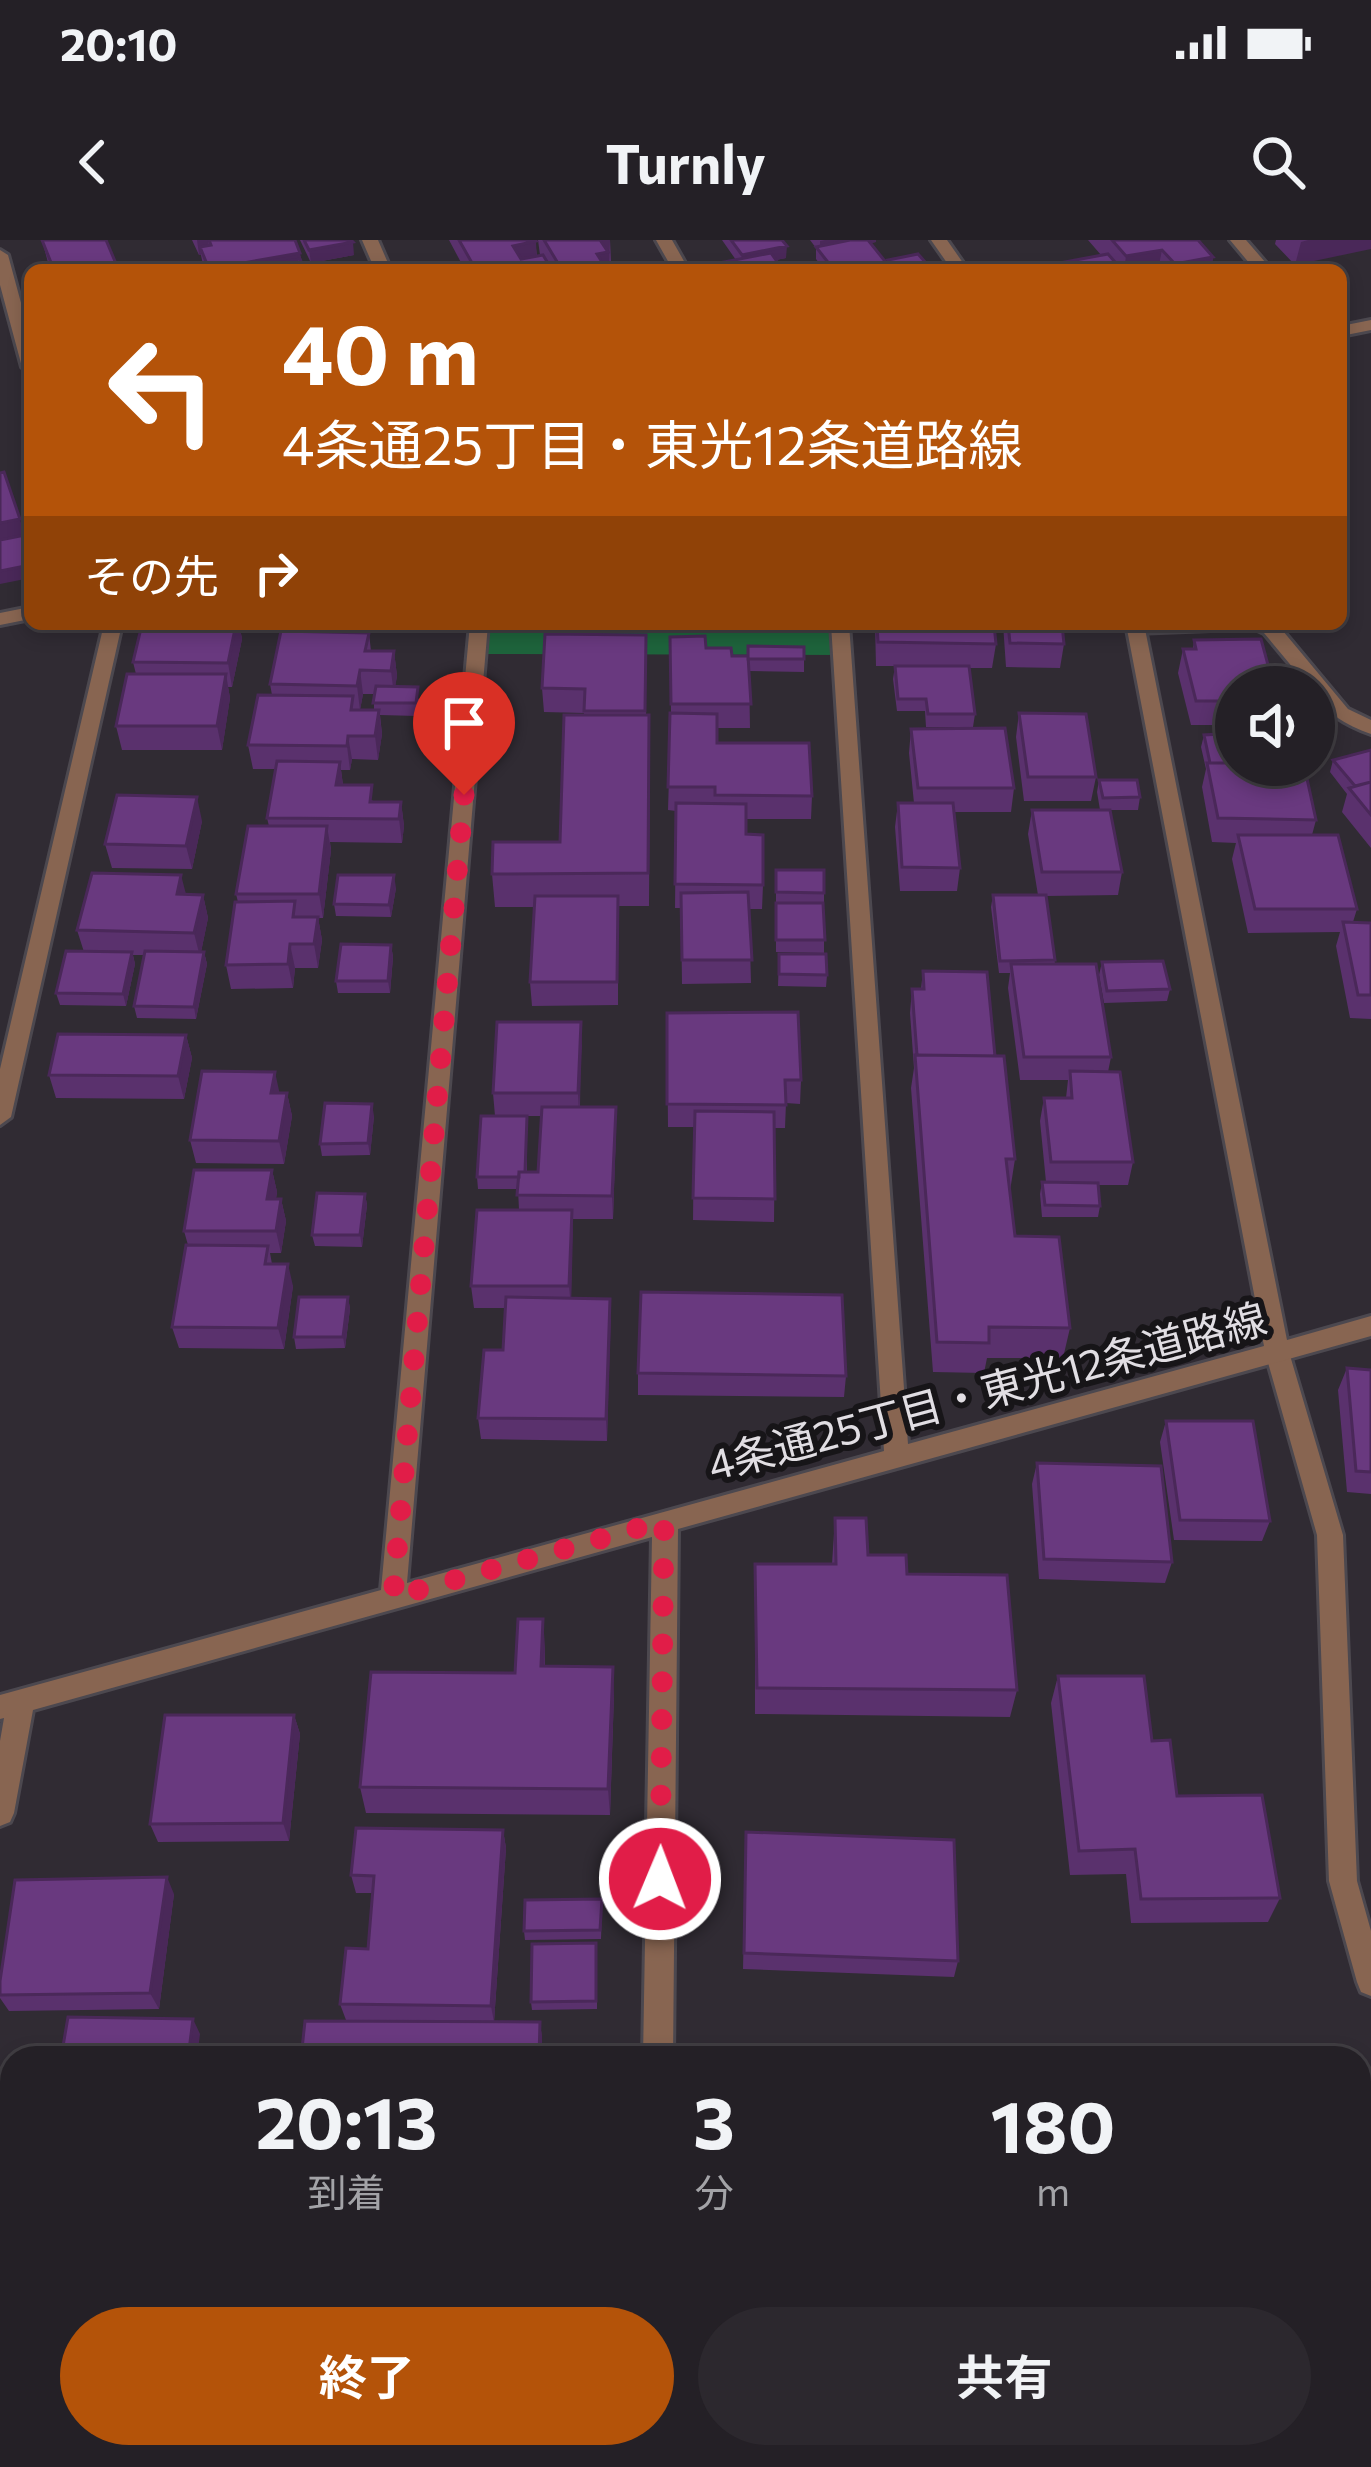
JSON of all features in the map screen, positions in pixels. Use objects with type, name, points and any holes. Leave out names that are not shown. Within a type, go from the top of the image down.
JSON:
[{"type":"street","points":[[1238,240],[1259,264]]},
{"type":"street","points":[[0,255],[24,345]]},
{"type":"street","points":[[0,1117],[111,630]]},
{"type":"street","points":[[393,1597],[478,630]]},
{"type":"street","points":[[840,630],[897,1458]]},
{"type":"street","points":[[1136,630],[1277,1352],[1330,1534],[1343,1881],[1371,1982]]},
{"type":"street","points":[[1272,630],[1341,713],[1371,728]]},
{"type":"street","name":"4条通25丁目・東光12条道路線","points":[[11,1704],[1371,1326]]},
{"type":"street","points":[[658,2046],[664,1521]]},
{"type":"street","points":[[0,1813],[11,1704]]},
{"type":"green space","points":[[479,630],[840,630],[842,655],[477,654]]},
{"type":"building","points":[[42,240],[106,240],[116,264],[52,264]]},
{"type":"building","points":[[209,240],[295,240],[300,253],[207,264],[200,247],[211,245]]},
{"type":"building","points":[[304,240],[351,240],[353,242],[309,250]]},
{"type":"building","points":[[459,240],[535,240],[513,246],[521,259],[543,255],[548,264],[473,264]]},
{"type":"building","points":[[544,240],[600,240],[608,252],[597,254],[603,264],[558,264]]},
{"type":"building","points":[[731,240],[782,240],[787,246],[742,255]]},
{"type":"building","points":[[868,240],[887,264],[829,264],[816,247]]},
{"type":"building","points":[[1112,240],[1198,240],[1213,257],[1175,264],[1162,250],[1126,256]]},
{"type":"building","points":[[771,253],[779,264],[726,264]]},
{"type":"building","points":[[918,254],[927,264],[891,264],[888,260]]},
{"type":"building","points":[[1108,254],[1117,264],[1054,264]]},
{"type":"building","points":[[4,472],[20,519],[0,523],[0,473]]},
{"type":"building","points":[[24,535],[24,566],[0,571],[0,540]]},
{"type":"building","points":[[141,630],[235,630],[228,663],[133,662]]},
{"type":"building","points":[[877,630],[995,630],[996,644],[878,642]]},
{"type":"building","points":[[1009,630],[1063,630],[1064,644],[1010,643]]},
{"type":"building","points":[[281,631],[369,633],[365,651],[394,651],[391,671],[360,670],[357,686],[270,684]]},
{"type":"building","points":[[545,634],[646,635],[645,711],[584,711],[585,689],[542,688]]},
{"type":"building","points":[[705,636],[706,648],[731,648],[732,656],[748,656],[751,704],[671,704],[670,637]]},
{"type":"building","points":[[1261,639],[1268,666],[1215,666],[1215,701],[1196,701],[1183,649],[1196,649],[1194,640]]},
{"type":"building","points":[[748,646],[804,647],[804,659],[748,659]]},
{"type":"building","points":[[895,666],[969,666],[975,714],[928,714],[926,699],[898,699]]},
{"type":"building","points":[[127,674],[226,674],[217,726],[116,726]]},
{"type":"building","points":[[376,686],[418,687],[416,703],[373,703]]},
{"type":"building","points":[[258,695],[353,696],[351,710],[379,710],[375,736],[348,736],[347,746],[248,745]]},
{"type":"building","points":[[670,713],[717,714],[717,743],[809,743],[812,796],[715,795],[715,787],[668,787]]},
{"type":"building","points":[[1019,713],[1086,714],[1096,777],[1028,777]]},
{"type":"building","points":[[564,715],[649,715],[648,873],[492,874],[493,842],[560,842]]},
{"type":"building","points":[[1005,728],[1014,788],[918,788],[911,729]]},
{"type":"building","points":[[1215,734],[1215,763],[1210,763],[1204,735]]},
{"type":"building","points":[[1371,750],[1371,782],[1355,786],[1335,759]]},
{"type":"building","points":[[277,761],[340,762],[336,785],[372,785],[370,802],[401,802],[399,819],[267,818]]},
{"type":"building","points":[[1207,763],[1215,763],[1215,786],[1309,786],[1316,820],[1218,818]]},
{"type":"building","points":[[1099,780],[1137,780],[1140,797],[1103,798]]},
{"type":"building","points":[[1371,782],[1371,815],[1349,788]]},
{"type":"building","points":[[117,795],[197,797],[186,846],[105,844]]},
{"type":"building","points":[[676,803],[746,804],[746,834],[763,835],[763,885],[675,884]]},
{"type":"building","points":[[898,803],[953,803],[960,868],[902,867]]},
{"type":"building","points":[[1032,810],[1110,810],[1122,872],[1042,872]]},
{"type":"building","points":[[248,826],[327,826],[319,894],[236,894]]},
{"type":"building","points":[[1238,835],[1338,835],[1357,909],[1255,909]]},
{"type":"building","points":[[776,870],[824,870],[824,893],[776,892]]},
{"type":"building","points":[[92,873],[181,875],[177,894],[203,895],[194,933],[77,930]]},
{"type":"building","points":[[338,875],[394,875],[389,905],[334,904]]},
{"type":"building","points":[[748,892],[752,960],[682,960],[681,893]]},
{"type":"building","points":[[993,895],[1046,895],[1055,960],[1000,961]]},
{"type":"building","points":[[535,896],[618,896],[617,982],[530,982]]},
{"type":"building","points":[[295,901],[293,917],[318,917],[314,944],[290,944],[288,964],[226,965],[235,902]]},
{"type":"building","points":[[776,903],[823,903],[825,940],[776,940]]},
{"type":"building","points":[[1343,922],[1371,923],[1371,995],[1358,995]]},
{"type":"building","points":[[341,944],[391,945],[388,981],[336,981]]},
{"type":"building","points":[[66,951],[132,952],[123,994],[56,993]]},
{"type":"building","points":[[145,951],[204,952],[194,1007],[134,1006]]},
{"type":"building","points":[[779,954],[826,954],[827,975],[779,974]]},
{"type":"building","points":[[1163,961],[1170,989],[1107,991],[1102,962]]},
{"type":"building","points":[[1011,964],[1096,964],[1111,1057],[1024,1057]]},
{"type":"building","points":[[923,971],[987,972],[995,1056],[917,1055],[912,989],[924,989]]},
{"type":"building","points":[[798,1012],[801,1080],[785,1080],[786,1105],[667,1104],[667,1013]]},
{"type":"building","points":[[497,1022],[581,1022],[578,1093],[493,1093]]},
{"type":"building","points":[[58,1034],[186,1035],[178,1076],[49,1075]]},
{"type":"building","points":[[915,1055],[1004,1056],[1015,1159],[1006,1159],[1015,1236],[1059,1237],[1070,1328],[989,1327],[989,1343],[937,1342]]},
{"type":"building","points":[[202,1071],[275,1072],[271,1093],[287,1093],[279,1141],[190,1140]]},
{"type":"building","points":[[1070,1071],[1120,1072],[1133,1162],[1051,1162],[1044,1098],[1072,1098]]},
{"type":"building","points":[[325,1103],[372,1104],[368,1143],[320,1144]]},
{"type":"building","points":[[542,1107],[616,1107],[612,1196],[517,1195],[519,1172],[538,1172]]},
{"type":"building","points":[[695,1111],[774,1112],[775,1199],[693,1198]]},
{"type":"building","points":[[481,1116],[527,1116],[525,1172],[519,1172],[519,1177],[477,1177]]},
{"type":"building","points":[[194,1170],[272,1170],[267,1199],[281,1199],[276,1231],[184,1231]]},
{"type":"building","points":[[1042,1182],[1098,1183],[1100,1206],[1045,1205]]},
{"type":"building","points":[[317,1193],[365,1194],[360,1235],[312,1235]]},
{"type":"building","points":[[477,1210],[572,1210],[569,1286],[471,1286]]},
{"type":"building","points":[[186,1245],[268,1246],[265,1264],[288,1264],[278,1328],[172,1327]]},
{"type":"building","points":[[641,1292],[842,1295],[846,1376],[638,1373]]},
{"type":"building","points":[[299,1297],[348,1297],[343,1337],[294,1337]]},
{"type":"building","points":[[506,1297],[610,1299],[606,1419],[478,1418],[484,1350],[503,1350]]},
{"type":"building","points":[[1347,1368],[1371,1370],[1371,1472],[1356,1471]]},
{"type":"building","points":[[1166,1421],[1253,1421],[1270,1521],[1180,1520]]},
{"type":"building","points":[[1037,1463],[1161,1466],[1172,1562],[1044,1559]]},
{"type":"building","points":[[835,1518],[866,1518],[868,1555],[906,1555],[907,1574],[1007,1575],[1017,1690],[757,1688],[755,1564],[836,1564]]},
{"type":"building","points":[[518,1619],[543,1619],[541,1666],[613,1667],[608,1789],[360,1787],[371,1672],[515,1673]]},
{"type":"building","points":[[1058,1676],[1144,1676],[1152,1741],[1170,1740],[1177,1796],[1262,1795],[1280,1898],[1141,1899],[1135,1849],[1079,1851]]},
{"type":"building","points":[[165,1715],[294,1715],[283,1823],[150,1824]]},
{"type":"building","points":[[356,1828],[503,1830],[491,2006],[340,2004],[346,1948],[368,1949],[374,1876],[351,1875]]},
{"type":"building","points":[[746,1832],[954,1840],[958,1961],[744,1953]]},
{"type":"building","points":[[167,1877],[150,1993],[0,1995],[15,1880]]},
{"type":"building","points":[[602,1899],[600,1930],[524,1931],[525,1900]]},
{"type":"building","points":[[596,1943],[596,2001],[531,2002],[532,1944]]},
{"type":"building","points":[[68,2017],[193,2019],[190,2046],[63,2046]]},
{"type":"building","points":[[305,2021],[540,2022],[539,2046],[302,2046]]},
{"type":"route","points":[[464,795],[393,1597],[664,1521],[660,1879]]}]
